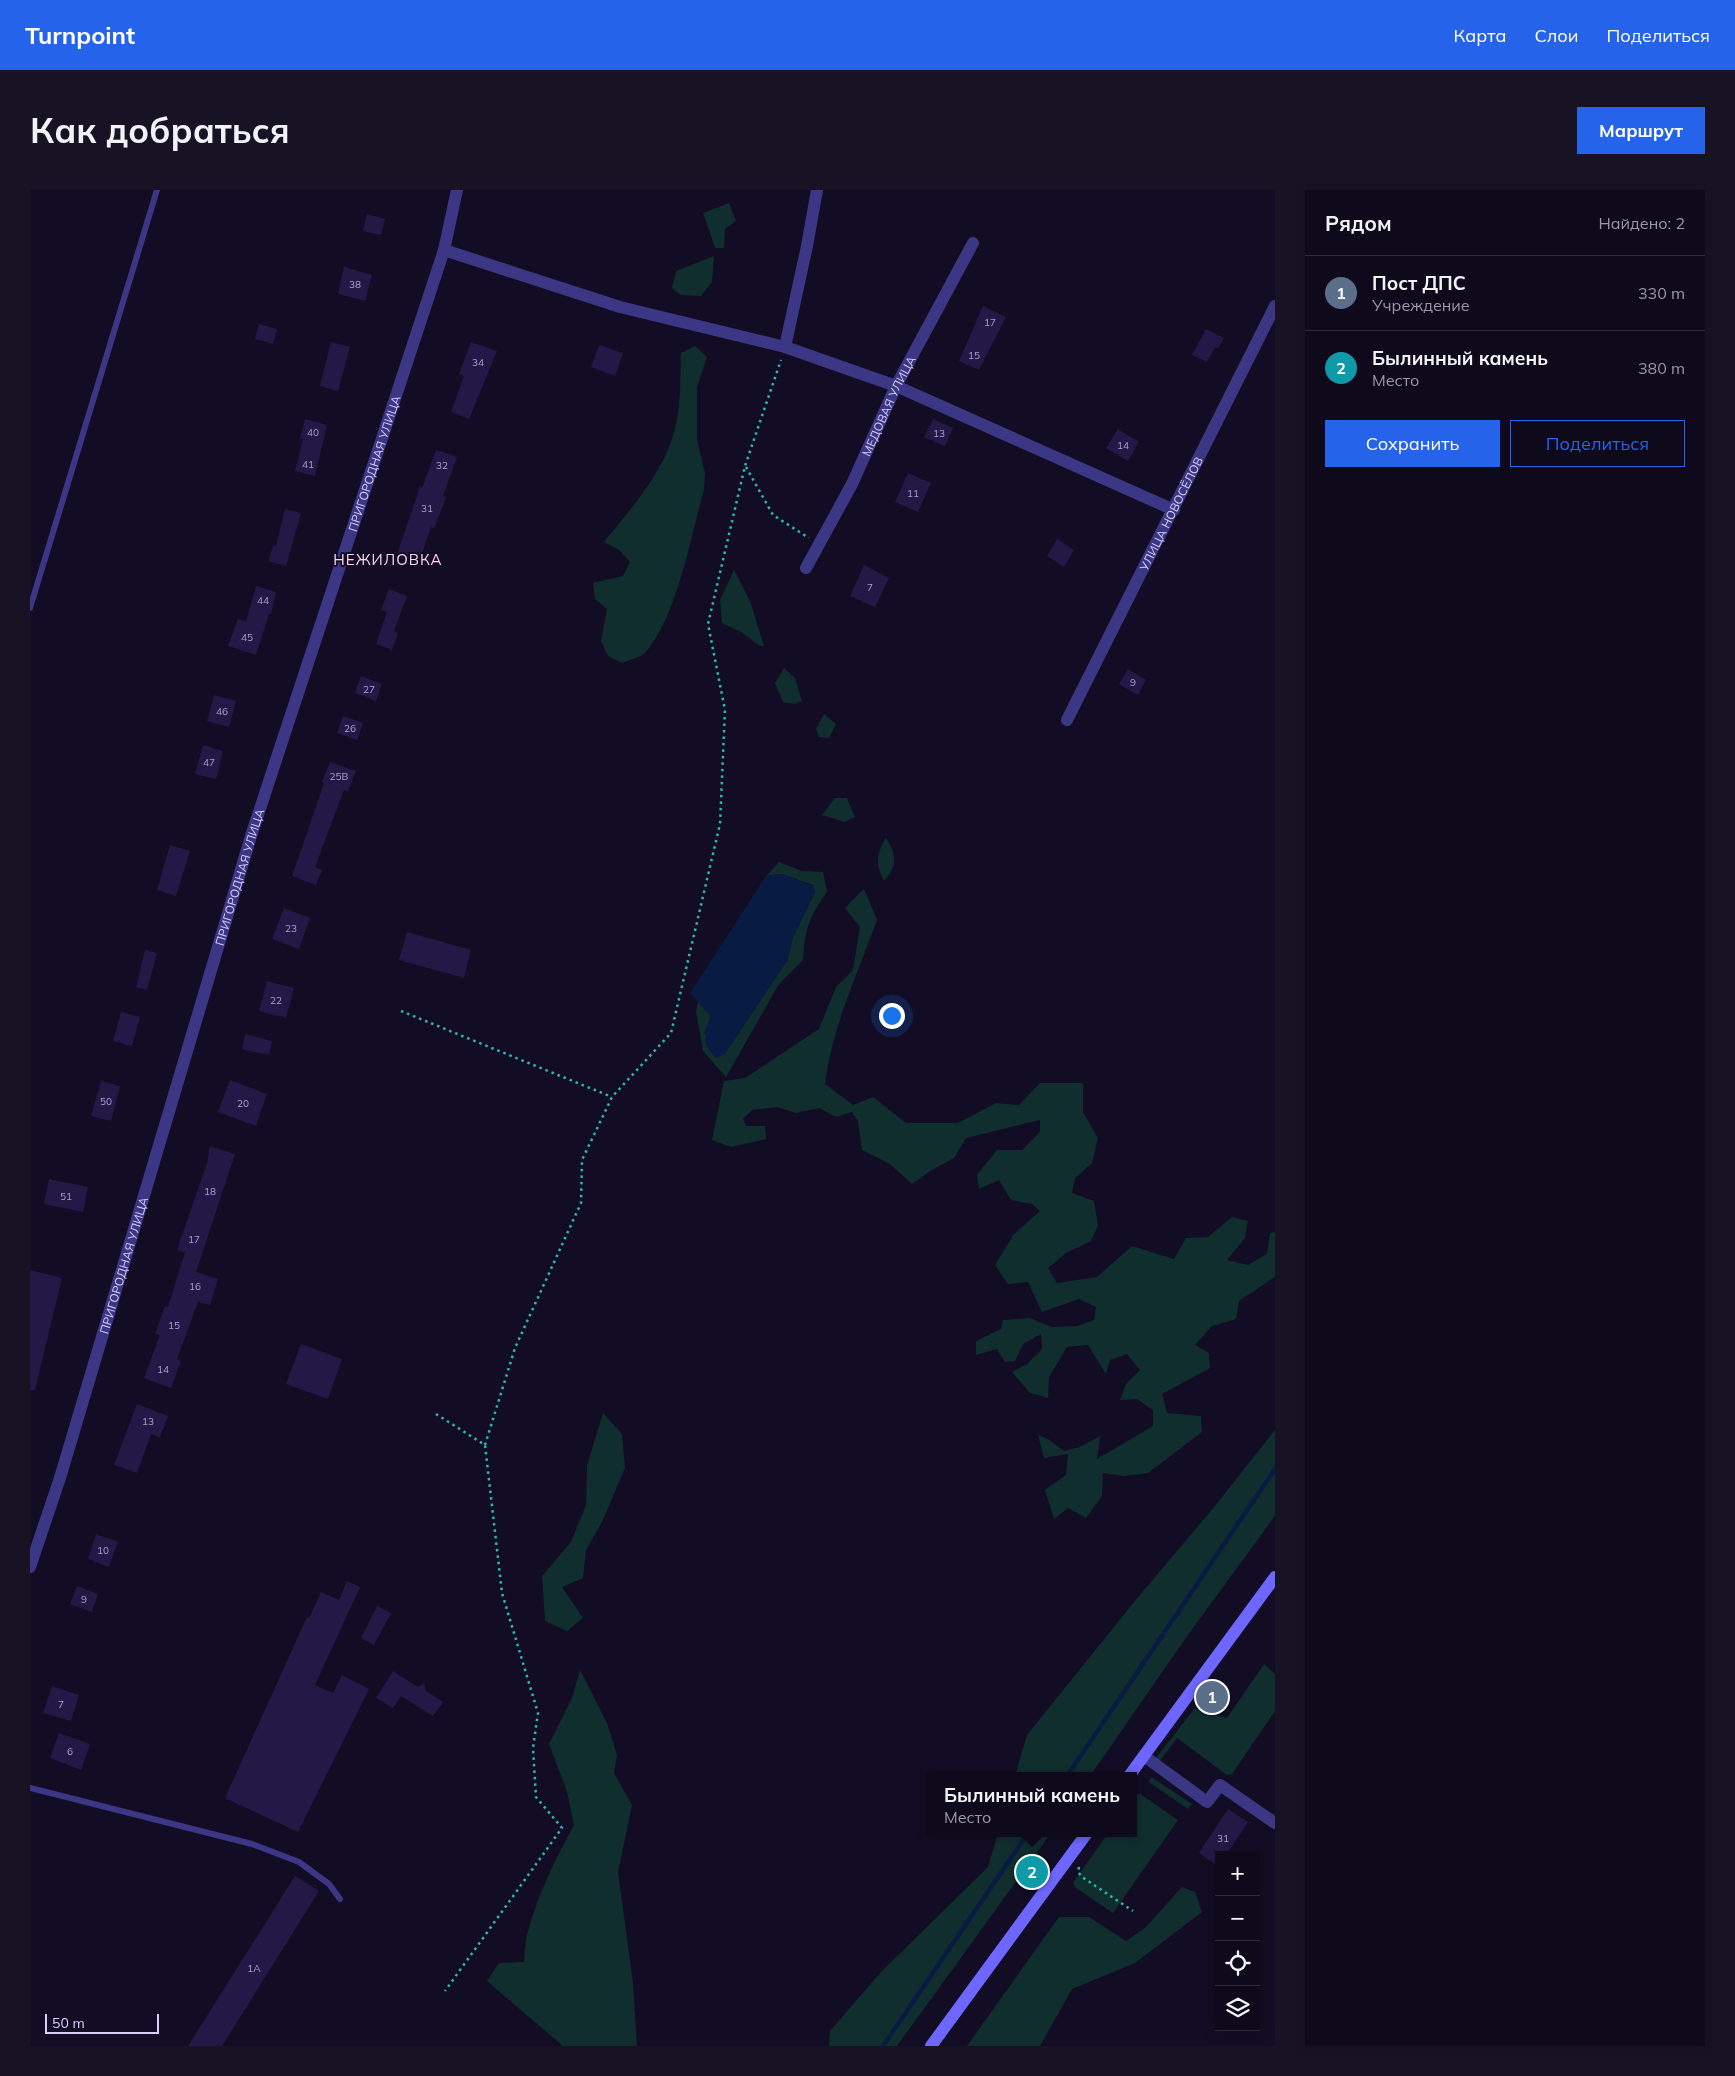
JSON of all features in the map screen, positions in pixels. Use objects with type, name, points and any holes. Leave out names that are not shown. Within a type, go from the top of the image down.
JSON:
[{"type":"main road","points":[[1132,1772],[1275,1577]]},
{"type":"main road","points":[[931,2046],[1084,1837]]},
{"type":"street","name":"ПРИГОРОДНАЯ УЛИЦА","points":[[30,1567],[62,1468],[251,836],[444,250],[457,190]]},
{"type":"street","points":[[785,347],[817,190]]},
{"type":"street","name":"МЕДОВАЯ УЛИЦА","points":[[806,568],[852,484],[896,386],[973,243]]},
{"type":"street","points":[[444,250],[620,307],[785,347],[896,386],[1174,510]]},
{"type":"street","name":"УЛИЦА НОВОСЁЛОВ","points":[[1067,720],[1275,306]]},
{"type":"street","points":[[1144,1756],[1207,1802],[1220,1785],[1275,1823]]},
{"type":"lane","points":[[30,608],[157,190]]},
{"type":"lane","points":[[30,1788],[252,1844],[298,1862],[328,1884],[340,1899]]},
{"type":"path","points":[[445,1991],[562,1828],[536,1796],[533,1748],[538,1713],[502,1593],[485,1445],[515,1348],[581,1203],[582,1160],[612,1097],[671,1033],[720,824],[725,710],[708,624],[745,466],[785,347]]},
{"type":"path","points":[[745,466],[773,515],[819,544]]},
{"type":"path","points":[[401,1011],[612,1097]]},
{"type":"path","points":[[436,1414],[485,1445]]},
{"type":"path","points":[[1080,1865],[1078,1872],[1082,1878],[1133,1911]]},
{"type":"green space","points":[[729,203],[736,221],[725,229],[724,248],[715,248],[703,213]]},
{"type":"green space","points":[[714,256],[712,282],[701,296],[681,295],[672,288],[676,271]]},
{"type":"green space","points":[[695,346],[707,357],[697,387],[697,440],[705,473],[704,490],[682,574],[667,617],[646,652],[622,663],[608,656],[601,641],[607,609],[595,599],[593,583],[623,576],[630,562],[619,550],[604,542],[638,500],[658,470],[666,453],[673,437],[677,419],[680,395],[681,353]]},
{"type":"green space","points":[[734,570],[750,601],[764,646],[760,646],[741,632],[722,623],[720,600]]},
{"type":"green space","points":[[784,668],[795,678],[802,701],[794,704],[783,702],[775,683]]},
{"type":"green space","points":[[824,714],[836,724],[829,738],[819,737],[816,729]]},
{"type":"green space","points":[[835,798],[847,798],[855,817],[845,822],[822,815]]},
{"type":"green space","points":[[886,838],[892,850],[894,860],[892,870],[884,881],[879,869],[878,859],[880,849]]},
{"type":"green space","points":[[779,862],[802,871],[823,872],[827,892],[809,924],[803,960],[779,984],[726,1077],[703,1051],[696,1011],[698,1002],[711,1016],[704,1034],[787,961],[793,937],[815,892],[813,885],[782,874],[766,876]]},
{"type":"green space","points":[[864,889],[877,920],[833,1042],[825,1084],[853,1105],[873,1097],[906,1123],[958,1123],[996,1103],[1019,1105],[1040,1083],[1083,1083],[1083,1112],[1098,1138],[1092,1163],[1075,1178],[1072,1193],[1094,1201],[1098,1226],[1091,1241],[1066,1253],[1048,1268],[1057,1283],[1097,1277],[1132,1246],[1174,1259],[1186,1238],[1208,1237],[1232,1217],[1248,1221],[1245,1238],[1227,1260],[1248,1265],[1267,1254],[1270,1233],[1275,1232],[1275,1277],[1239,1301],[1236,1319],[1212,1326],[1195,1345],[1209,1353],[1210,1368],[1162,1394],[1167,1413],[1201,1416],[1202,1432],[1148,1473],[1123,1476],[1103,1473],[1102,1496],[1086,1518],[1068,1508],[1054,1519],[1045,1490],[1066,1475],[1068,1454],[1044,1458],[1038,1435],[1048,1439],[1064,1451],[1080,1447],[1100,1436],[1097,1459],[1153,1426],[1153,1410],[1137,1399],[1120,1400],[1126,1384],[1140,1370],[1127,1354],[1110,1360],[1106,1374],[1088,1345],[1067,1347],[1049,1377],[1048,1398],[1030,1393],[1012,1372],[1027,1364],[1042,1349],[1041,1334],[1023,1344],[1015,1361],[1005,1362],[997,1349],[976,1355],[976,1341],[1001,1329],[1003,1320],[1030,1318],[1052,1327],[1077,1326],[1094,1320],[1096,1307],[1079,1299],[1042,1312],[1028,1282],[1008,1284],[995,1265],[1014,1234],[1040,1211],[1032,1204],[1011,1200],[999,1180],[979,1189],[977,1175],[997,1150],[1022,1150],[1040,1132],[1040,1120],[966,1138],[954,1158],[912,1184],[890,1164],[862,1150],[858,1121],[852,1112],[836,1117],[819,1108],[796,1113],[777,1107],[752,1110],[743,1119],[746,1126],[765,1126],[766,1139],[731,1147],[712,1140],[724,1081],[745,1078],[819,1029],[836,987],[853,970],[860,927],[845,908]]},
{"type":"green space","points":[[603,1413],[622,1434],[625,1468],[602,1522],[586,1550],[583,1578],[562,1587],[583,1618],[567,1631],[545,1621],[542,1576],[571,1542],[586,1505],[587,1465]]},
{"type":"green space","points":[[1275,1430],[1275,1516],[1190,1632],[1093,1772],[1016,1772],[1027,1735],[1134,1602],[1215,1506]]},
{"type":"green space","points":[[1264,1664],[1275,1674],[1275,1711],[1232,1774],[1227,1775],[1177,1738],[1159,1762],[1155,1759],[1195,1708],[1227,1718]]},
{"type":"green space","points":[[580,1670],[607,1723],[617,1755],[614,1773],[632,1805],[618,1872],[633,1983],[637,2046],[563,2046],[487,1981],[499,1963],[524,1962],[527,1935],[537,1903],[554,1863],[574,1825],[567,1792],[549,1744],[572,1698]]},
{"type":"green space","points":[[1151,1777],[1192,1804],[1188,1809],[1149,1782]]},
{"type":"green space","points":[[1137,1794],[1140,1794],[1178,1820],[1113,1913],[1076,1888],[1073,1883],[1105,1837],[1137,1837]]},
{"type":"green space","points":[[997,1837],[1048,1837],[897,2046],[829,2046],[830,2031],[881,1972],[988,1867]]},
{"type":"green space","points":[[1182,1887],[1195,1892],[1202,1912],[1135,1963],[1072,1989],[1040,2046],[967,2046],[1059,1917],[1089,1917],[1126,1941],[1145,1928]]},
{"type":"water","points":[[782,874],[813,886],[815,892],[793,937],[787,961],[725,1054],[716,1058],[708,1048],[705,1039],[711,1016],[690,993],[766,876]]},
{"type":"building","points":[[367,214],[385,219],[381,235],[363,231]]},
{"type":"building","points":[[344,267],[372,275],[365,301],[338,294]]},
{"type":"building","points":[[983,306],[1006,317],[979,370],[959,361]]},
{"type":"building","points":[[259,324],[277,329],[273,344],[255,339]]},
{"type":"building","points":[[1206,329],[1224,338],[1218,348],[1215,347],[1207,362],[1192,355]]},
{"type":"building","points":[[331,342],[350,347],[338,391],[320,386]]},
{"type":"building","points":[[471,342],[497,351],[469,419],[451,412],[464,376],[459,374]]},
{"type":"building","points":[[599,345],[623,353],[615,376],[591,367]]},
{"type":"building","points":[[305,419],[327,425],[315,476],[295,471],[303,439],[300,439]]},
{"type":"building","points":[[933,419],[953,428],[945,446],[924,437]]},
{"type":"building","points":[[1118,429],[1139,442],[1128,461],[1106,448]]},
{"type":"building","points":[[436,450],[457,457],[443,496],[446,497],[434,529],[431,527],[418,565],[396,557],[420,487],[422,488]]},
{"type":"building","points":[[908,473],[931,483],[918,512],[895,502]]},
{"type":"building","points":[[285,509],[301,513],[286,566],[269,561],[273,545],[276,546]]},
{"type":"building","points":[[1057,539],[1074,550],[1064,567],[1047,556]]},
{"type":"building","points":[[864,565],[889,578],[875,607],[850,596]]},
{"type":"building","points":[[256,586],[276,592],[271,614],[269,614],[256,655],[228,646],[238,619],[246,621]]},
{"type":"building","points":[[389,589],[407,596],[394,631],[398,633],[392,650],[376,644],[387,612],[381,610]]},
{"type":"building","points":[[1128,669],[1146,680],[1138,695],[1119,684]]},
{"type":"building","points":[[361,676],[382,684],[376,701],[355,693]]},
{"type":"building","points":[[214,695],[236,701],[229,727],[207,721]]},
{"type":"building","points":[[343,716],[363,723],[357,740],[337,733]]},
{"type":"building","points":[[203,745],[223,751],[216,779],[195,774]]},
{"type":"building","points":[[330,762],[356,771],[348,791],[344,790],[315,867],[322,870],[316,885],[292,876]]},
{"type":"building","points":[[170,845],[190,851],[176,896],[157,890]]},
{"type":"building","points":[[284,908],[310,918],[299,949],[272,939]]},
{"type":"building","points":[[407,932],[471,950],[464,978],[399,960]]},
{"type":"building","points":[[145,950],[157,953],[147,990],[136,987]]},
{"type":"building","points":[[267,981],[294,988],[286,1018],[259,1011]]},
{"type":"building","points":[[121,1012],[140,1017],[132,1046],[113,1041]]},
{"type":"building","points":[[245,1034],[272,1041],[269,1055],[242,1049]]},
{"type":"building","points":[[230,1080],[267,1094],[256,1126],[218,1112]]},
{"type":"building","points":[[101,1081],[120,1086],[111,1121],[91,1116]]},
{"type":"building","points":[[210,1146],[235,1154],[196,1272],[218,1279],[210,1305],[198,1302],[177,1359],[181,1361],[171,1388],[144,1378],[160,1335],[155,1334],[165,1306],[168,1307],[185,1252],[177,1250],[207,1163]]},
{"type":"building","points":[[49,1179],[88,1187],[83,1212],[44,1204]]},
{"type":"building","points":[[30,1270],[62,1278],[35,1390],[30,1390]]},
{"type":"building","points":[[301,1344],[342,1359],[328,1399],[286,1384]]},
{"type":"building","points":[[137,1404],[168,1416],[160,1437],[151,1434],[137,1473],[114,1465]]},
{"type":"building","points":[[96,1534],[118,1542],[109,1567],[88,1559]]},
{"type":"building","points":[[347,1581],[360,1587],[315,1685],[333,1693],[342,1675],[369,1689],[298,1832],[225,1798],[307,1617],[309,1618],[321,1592],[339,1600]]},
{"type":"building","points":[[77,1586],[98,1594],[92,1612],[70,1604]]},
{"type":"building","points":[[377,1606],[391,1613],[374,1645],[361,1638]]},
{"type":"building","points":[[393,1671],[418,1687],[424,1683],[426,1691],[443,1702],[433,1716],[401,1696],[393,1708],[376,1698]]},
{"type":"building","points":[[52,1686],[79,1695],[71,1721],[43,1713]]},
{"type":"building","points":[[59,1733],[90,1744],[81,1770],[50,1758]]},
{"type":"building","points":[[1228,1809],[1248,1822],[1229,1851],[1215,1851],[1215,1864],[1199,1853]]},
{"type":"building","points":[[295,1876],[319,1891],[222,2046],[188,2046]]},
{"type":"waterway","points":[[1070,1772],[1275,1469]]},
{"type":"waterway","points":[[883,2046],[1025,1837]]},
{"type":"place","name":"Пост ДПС","points":[[1212,1697]]},
{"type":"place","name":"Былинный камень","points":[[1032,1872]]},
{"type":"district","name":"НЕЖИЛОВКА","points":[[388,559]]}]
